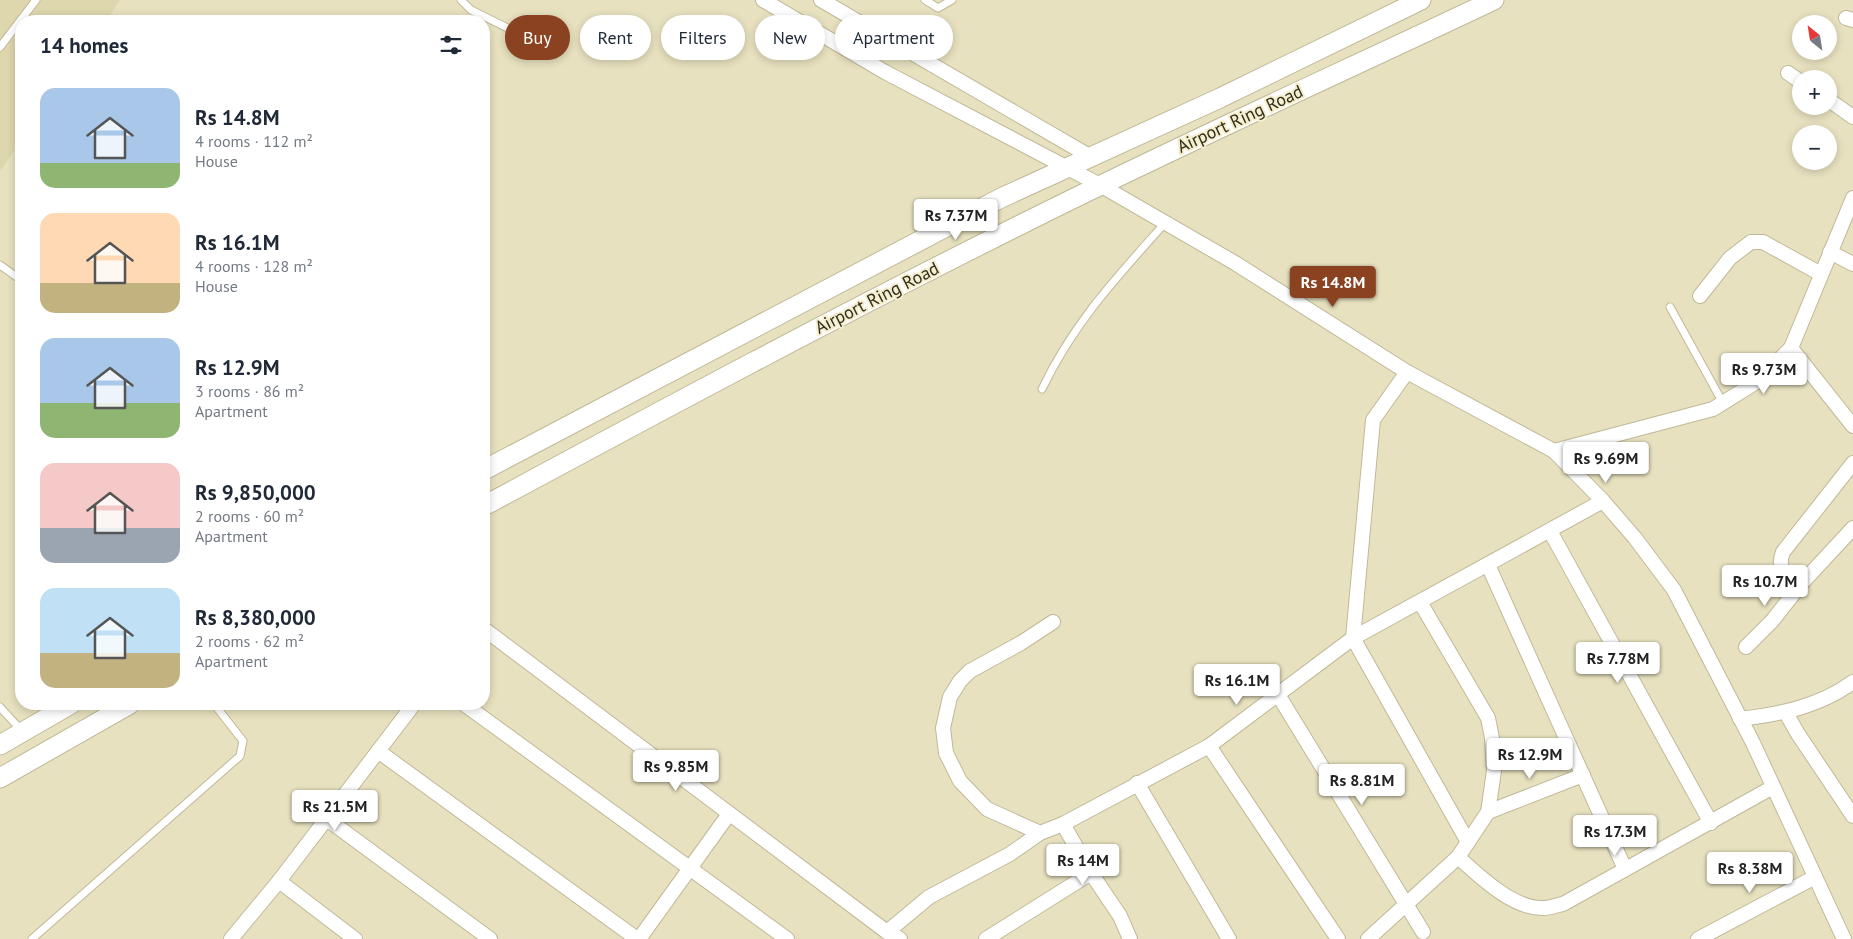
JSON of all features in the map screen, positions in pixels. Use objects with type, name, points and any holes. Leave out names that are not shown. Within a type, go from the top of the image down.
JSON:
[{"type":"main road","name":"Airport Ring Road","points":[[490,467],[1001,198],[1220,98],[1421,0]]},
{"type":"main road","name":"Airport Ring Road","points":[[490,503],[718,380],[1100,186],[1494,0]]},
{"type":"main road","points":[[0,745],[61,710]]},
{"type":"main road","points":[[0,778],[119,710]]},
{"type":"street","points":[[763,0],[885,72],[1166,223],[1235,263],[1406,372],[1554,451],[1603,501],[1635,538],[1674,590],[1740,719],[1844,939]]},
{"type":"street","points":[[821,0],[1091,158]]},
{"type":"street","points":[[1788,73],[1792,76]]},
{"type":"street","points":[[1837,106],[1853,117]]},
{"type":"street","points":[[1554,451],[1713,410],[1758,381],[1791,348],[1853,198]]},
{"type":"street","points":[[1700,296],[1730,258],[1751,242],[1763,242],[1820,274]]},
{"type":"street","points":[[1830,252],[1853,264]]},
{"type":"street","points":[[1791,348],[1853,426]]},
{"type":"street","points":[[1406,372],[1373,420],[1353,638],[1468,842]]},
{"type":"street","points":[[1802,583],[1788,578],[1782,570],[1780,564],[1783,552],[1853,463]]},
{"type":"street","points":[[887,932],[929,897],[1010,854],[1040,833],[1063,824],[1209,746],[1277,693],[1353,638],[1603,501]]},
{"type":"street","points":[[1746,647],[1772,622],[1802,583],[1853,528]]},
{"type":"street","points":[[1550,531],[1711,823]]},
{"type":"street","points":[[1488,565],[1625,868]]},
{"type":"street","points":[[1368,939],[1458,857],[1488,812],[1494,770],[1492,738],[1488,718],[1420,602]]},
{"type":"street","points":[[1040,833],[987,809],[960,781],[946,754],[943,728],[950,697],[960,681],[970,671],[1021,644],[1053,622]]},
{"type":"street","points":[[490,634],[887,932],[900,939]]},
{"type":"street","points":[[1740,719],[1786,712],[1838,693],[1853,682]]},
{"type":"street","points":[[1277,693],[1405,906],[1423,932]]},
{"type":"street","points":[[231,939],[280,881],[409,710]]},
{"type":"street","points":[[472,710],[787,939]]},
{"type":"street","points":[[1786,712],[1803,742],[1853,816]]},
{"type":"street","points":[[1209,746],[1338,939]]},
{"type":"street","points":[[378,751],[638,939],[691,869],[729,814]]},
{"type":"street","points":[[1488,812],[1583,775]]},
{"type":"street","points":[[1137,784],[1229,939]]},
{"type":"street","points":[[1458,857],[1482,879],[1508,896],[1529,906],[1544,908],[1563,904],[1773,787]]},
{"type":"street","points":[[327,819],[490,939]]},
{"type":"street","points":[[1063,824],[1091,873],[1120,916],[1130,939]]},
{"type":"street","points":[[986,939],[1091,873]]},
{"type":"street","points":[[1698,939],[1815,876]]},
{"type":"street","points":[[280,881],[356,939]]},
{"type":"lane","points":[[25,15],[36,0]]},
{"type":"lane","points":[[461,0],[471,10],[481,15]]},
{"type":"lane","points":[[925,0],[938,8],[952,0]]},
{"type":"lane","points":[[490,19],[505,27]]},
{"type":"lane","points":[[0,47],[15,27]]},
{"type":"lane","points":[[1042,389],[1055,361],[1080,321],[1166,223]]},
{"type":"lane","points":[[0,265],[15,276]]},
{"type":"lane","points":[[1670,307],[1723,403]]},
{"type":"lane","points":[[0,707],[23,732]]},
{"type":"lane","points":[[32,939],[240,756],[243,741],[219,710]]},
{"type":"shaded area","points":[[0,0],[120,0],[110,15],[15,15],[15,150],[0,171]]}]
